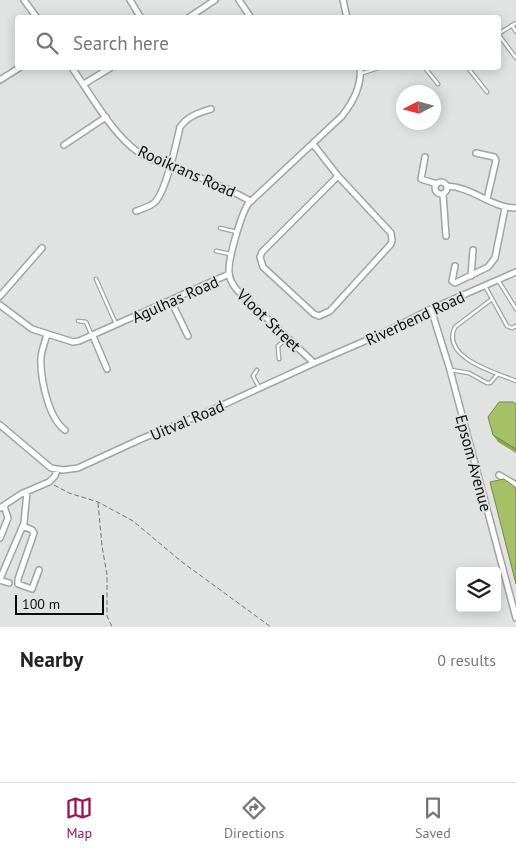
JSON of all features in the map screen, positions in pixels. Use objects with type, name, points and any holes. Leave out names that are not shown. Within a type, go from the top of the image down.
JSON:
[{"type":"street","points":[[24,0],[35,15]]},
{"type":"street","points":[[130,0],[139,15]]},
{"type":"street","points":[[239,0],[248,15]]},
{"type":"street","points":[[343,0],[347,15]]},
{"type":"street","points":[[192,15],[212,1]]},
{"type":"street","points":[[0,80],[16,70]]},
{"type":"street","name":"Rooikrans Road","points":[[74,70],[106,117],[136,151],[170,167],[226,188],[250,201]]},
{"type":"street","points":[[84,84],[107,70]]},
{"type":"street","name":"Agulhas Road","points":[[0,305],[27,327],[73,342],[92,336],[229,274],[232,254],[245,208],[250,201],[337,122],[350,107],[360,83],[360,70]]},
{"type":"street","points":[[136,211],[150,206],[159,198],[183,122],[187,118],[211,109]]},
{"type":"street","points":[[64,146],[106,117]]},
{"type":"street","points":[[312,144],[338,176],[391,233],[392,240],[330,311],[319,316],[314,314],[263,267],[260,257],[262,252],[338,176]]},
{"type":"street","points":[[476,152],[494,157],[496,160],[487,199]]},
{"type":"street","points":[[425,157],[421,179],[437,184],[441,182],[447,186],[460,187],[505,208],[516,208]]},
{"type":"street","points":[[437,184],[436,191],[439,194],[444,194]]},
{"type":"street","points":[[446,236],[444,194],[447,191],[447,186]]},
{"type":"street","points":[[455,266],[452,281],[457,282],[488,267],[495,258],[505,208]]},
{"type":"street","points":[[0,296],[42,248]]},
{"type":"street","points":[[470,276],[473,250]]},
{"type":"street","name":"Riverbend Road","points":[[314,363],[516,272]]},
{"type":"street","name":"Vloot Street","points":[[229,274],[237,290],[314,363]]},
{"type":"street","points":[[171,301],[188,336]]},
{"type":"street","name":"Epsom Avenue","points":[[431,309],[450,370],[516,618]]},
{"type":"street","points":[[47,334],[41,356],[42,378],[54,416],[58,424],[65,430]]},
{"type":"street","points":[[92,336],[107,369]]},
{"type":"street","name":"Uitval Road","points":[[57,470],[78,468],[260,389],[314,363]]},
{"type":"street","points":[[0,425],[47,465],[57,470],[55,476],[49,482],[26,492],[2,507],[8,518],[0,538]]},
{"type":"street","points":[[499,475],[516,485]]},
{"type":"street","points":[[9,583],[0,580],[23,526],[26,492]]},
{"type":"street","points":[[23,526],[34,533],[18,584],[32,589],[39,570]]},
{"type":"lane","points":[[501,32],[516,23]]},
{"type":"lane","points":[[512,25],[516,32]]},
{"type":"lane","points":[[501,38],[516,58]]},
{"type":"lane","points":[[427,70],[438,84]]},
{"type":"lane","points":[[470,70],[488,92]]},
{"type":"lane","points":[[220,228],[238,232]]},
{"type":"lane","points":[[216,251],[232,254]]},
{"type":"lane","points":[[96,279],[117,325]]},
{"type":"lane","points":[[498,280],[516,309]]},
{"type":"lane","points":[[484,286],[507,326],[512,328],[516,326]]},
{"type":"lane","points":[[492,299],[455,328],[453,337],[456,348],[463,356],[478,366],[516,381]]},
{"type":"lane","points":[[78,321],[86,322],[92,336]]},
{"type":"lane","points":[[279,359],[278,346],[287,338]]},
{"type":"lane","points":[[256,370],[253,376],[260,389]]},
{"type":"lane","points":[[450,370],[464,371],[487,384],[498,374]]},
{"type":"path","points":[[49,482],[69,493],[98,502],[133,521],[182,562],[271,627]]},
{"type":"path","points":[[98,502],[107,575],[107,616],[112,627]]},
{"type":"building","points":[[499,402],[513,402],[516,404],[516,449],[493,435],[488,417]]},
{"type":"building","points":[[504,479],[515,487],[516,490],[516,584],[490,482]]}]
